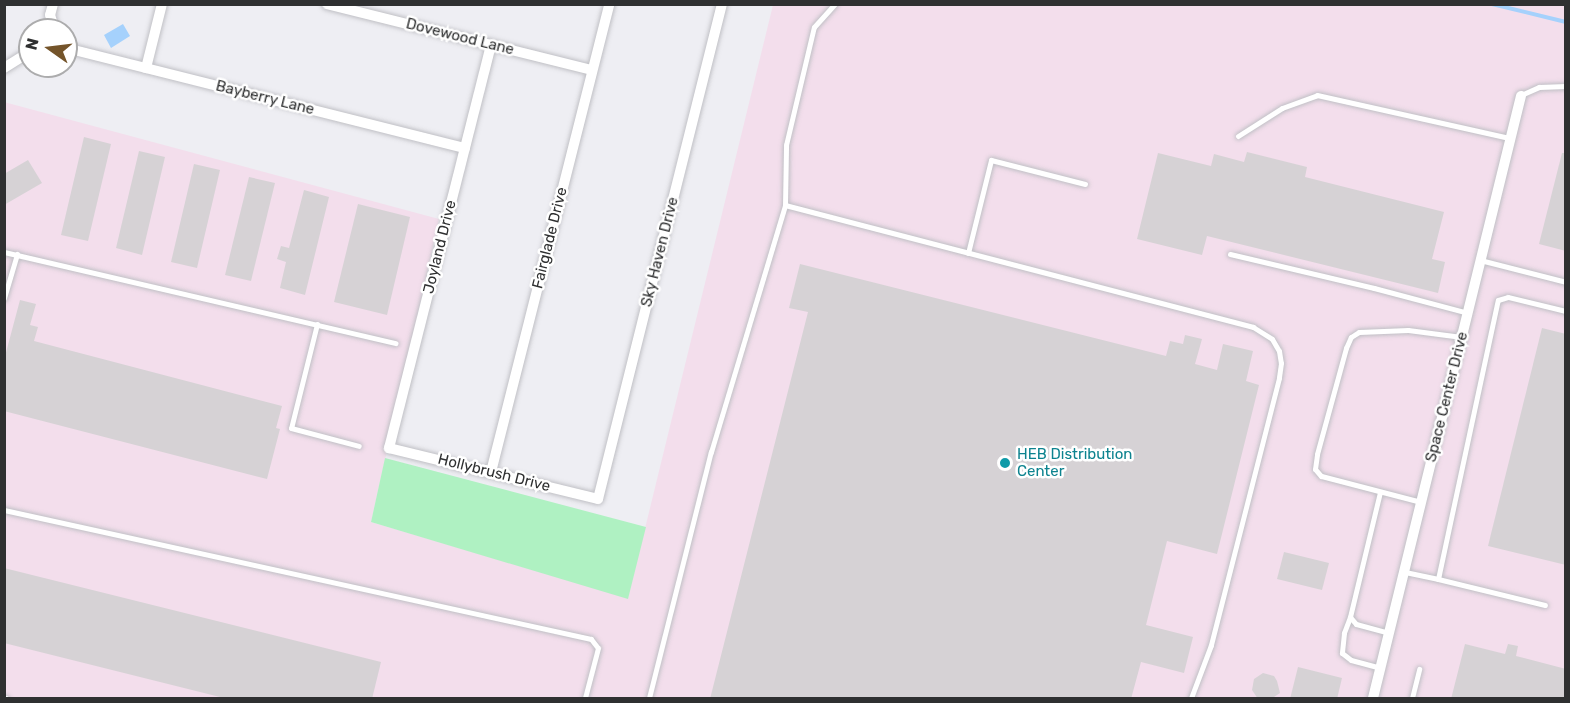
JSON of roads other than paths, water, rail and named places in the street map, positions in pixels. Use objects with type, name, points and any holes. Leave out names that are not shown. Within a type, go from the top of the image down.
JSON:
[{"type":"street","points":[[146,68],[162,4]]},
{"type":"street","name":"Dovewood Lane","points":[[327,4],[592,70]]},
{"type":"street","name":"Fairglade Drive","points":[[492,472],[609,4]]},
{"type":"street","name":"Sky Haven Drive","points":[[598,499],[722,4]]},
{"type":"street","name":"Joyland Drive","points":[[389,448],[491,45]]},
{"type":"street","name":"Bayberry Lane","points":[[78,51],[465,148]]},
{"type":"street","points":[[4,68],[18,59]]},
{"type":"street","name":"Space Center Drive","points":[[1373,699],[1521,96]]},
{"type":"street","name":"Hollybrush Drive","points":[[389,448],[598,499]]},
{"type":"lane","points":[[649,699],[711,452],[785,205],[786,145],[814,27],[835,4]]},
{"type":"lane","points":[[1521,96],[1539,87],[1566,86]]},
{"type":"lane","points":[[1238,136],[1282,108],[1317,95],[1509,138]]},
{"type":"lane","points":[[968,253],[991,160],[1085,184]]},
{"type":"lane","points":[[785,205],[1253,327],[1272,339],[1279,351],[1281,363],[1279,378],[1211,645],[1191,699]]},
{"type":"lane","points":[[4,252],[396,343]]},
{"type":"lane","points":[[4,298],[17,254]]},
{"type":"lane","points":[[1230,254],[1467,313]]},
{"type":"lane","points":[[1480,260],[1566,282]]},
{"type":"lane","points":[[1438,579],[1498,300],[1508,297],[1566,311]]},
{"type":"lane","points":[[317,324],[291,428],[359,446]]},
{"type":"lane","points":[[1421,502],[1321,476],[1315,469],[1348,342],[1359,332],[1428,330],[1462,337]]},
{"type":"lane","points":[[1380,492],[1350,617],[1344,633],[1342,653],[1352,660],[1380,668]]},
{"type":"lane","points":[[4,510],[591,639],[598,648],[585,699]]},
{"type":"lane","points":[[1404,572],[1545,605]]},
{"type":"lane","points":[[1350,617],[1356,624],[1389,633]]},
{"type":"lane","points":[[1412,699],[1419,669]]},
{"type":"water","points":[[123,24],[130,36],[111,48],[104,35]]},
{"type":"waterway","points":[[1492,4],[1566,22]]},
{"type":"place","name":"HEB Distribution Center","points":[[1005,463]]}]
